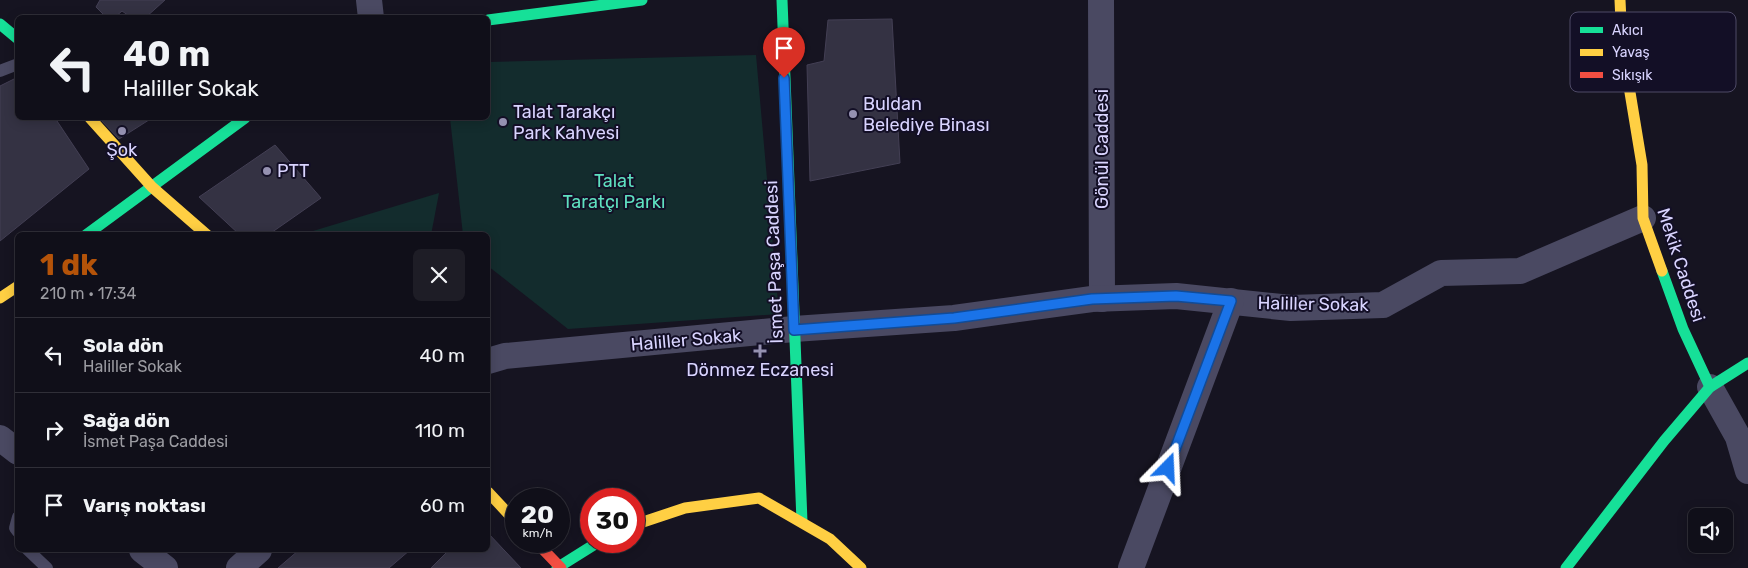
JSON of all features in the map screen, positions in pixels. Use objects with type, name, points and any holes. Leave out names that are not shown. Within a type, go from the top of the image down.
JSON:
[{"type":"street","points":[[369,0],[371,15]]},
{"type":"street","points":[[490,20],[642,0]]},
{"type":"street","name":"İsmet Paşa Caddesi","points":[[782,0],[802,522]]},
{"type":"street","name":"Gönül Caddesi","points":[[1101,0],[1102,299]]},
{"type":"street","points":[[0,24],[15,36]]},
{"type":"street","name":"Mekik Caddesi","points":[[1630,92],[1642,165],[1643,218],[1683,329],[1710,387]]},
{"type":"street","points":[[92,120],[152,187],[204,232]]},
{"type":"street","points":[[90,232],[242,120]]},
{"type":"street","name":"Haliller Sokak","points":[[490,360],[506,356],[794,330],[954,318],[1102,299],[1176,296],[1291,308],[1383,305],[1441,273],[1520,271],[1643,218]]},
{"type":"street","points":[[0,298],[15,288]]},
{"type":"street","points":[[1131,568],[1231,301]]},
{"type":"street","points":[[1566,568],[1664,441],[1710,387],[1748,363]]},
{"type":"street","points":[[1710,387],[1738,437],[1748,471]]},
{"type":"street","points":[[0,438],[15,450]]},
{"type":"street","points":[[490,494],[505,510]]},
{"type":"street","points":[[645,521],[685,508],[759,498],[830,539],[861,568]]},
{"type":"street","points":[[144,552],[164,568]]},
{"type":"street","points":[[239,568],[257,552]]},
{"type":"street","points":[[546,553],[559,567],[581,553]]},
{"type":"lane","points":[[0,71],[15,65]]},
{"type":"lane","points":[[30,552],[47,568]]},
{"type":"green space","name":"Talat Taratçı Parkı","points":[[756,55],[779,314],[568,329],[490,268],[490,232],[463,232],[450,120],[490,120],[490,62]]},
{"type":"green space","points":[[439,193],[432,232],[313,231]]},
{"type":"building","points":[[100,0],[165,0],[148,15],[128,15],[122,11],[117,15],[104,15],[96,7]]},
{"type":"building","name":"Buldan Belediye Binası","points":[[892,19],[900,163],[810,181],[807,65],[824,61],[828,20]]},
{"type":"building","points":[[15,78],[15,120],[56,120],[89,169],[0,241],[0,86]]},
{"type":"building","name":"Şok","points":[[101,120],[149,120],[119,139]]},
{"type":"building","name":"PTT","points":[[275,145],[321,198],[272,232],[237,232],[199,197]]},
{"type":"building","points":[[490,535],[521,568],[431,568],[447,552],[490,552]]},
{"type":"building","points":[[297,552],[408,552],[389,568],[278,568]]},
{"type":"traffic: fast","points":[[490,20],[642,0]]},
{"type":"traffic: fast","points":[[782,0],[802,522]]},
{"type":"traffic: fast","points":[[0,24],[15,36]]},
{"type":"traffic: fast","points":[[90,232],[242,120]]},
{"type":"traffic: fast","points":[[1662,271],[1683,329],[1710,387]]},
{"type":"traffic: fast","points":[[1566,568],[1664,441],[1710,387],[1748,363]]},
{"type":"traffic: fast","points":[[557,568],[581,553]]},
{"type":"traffic: slow","points":[[1620,0],[1621,12]]},
{"type":"traffic: slow","points":[[1630,92],[1642,165],[1643,218],[1662,271]]},
{"type":"traffic: slow","points":[[92,120],[152,187],[204,232]]},
{"type":"traffic: slow","points":[[0,298],[15,288]]},
{"type":"traffic: slow","points":[[490,494],[505,510]]},
{"type":"traffic: slow","points":[[645,521],[685,508],[759,498],[830,539],[861,568]]},
{"type":"traffic: jam","points":[[547,553],[561,568]]},
{"type":"place","name":"Buldan Belediye Binası","points":[[853,114]]},
{"type":"place","name":"Talat Tarakçı Park Kahvesi","points":[[503,122]]},
{"type":"place","name":"Şok","points":[[122,131]]},
{"type":"place","name":"PTT","points":[[267,171]]},
{"type":"place","name":"Dönmez Eczanesi","points":[[760,351]]},
{"type":"route","points":[[784,78],[794,330],[954,318],[1092,299],[1176,296],[1231,301],[1168,468]]}]
